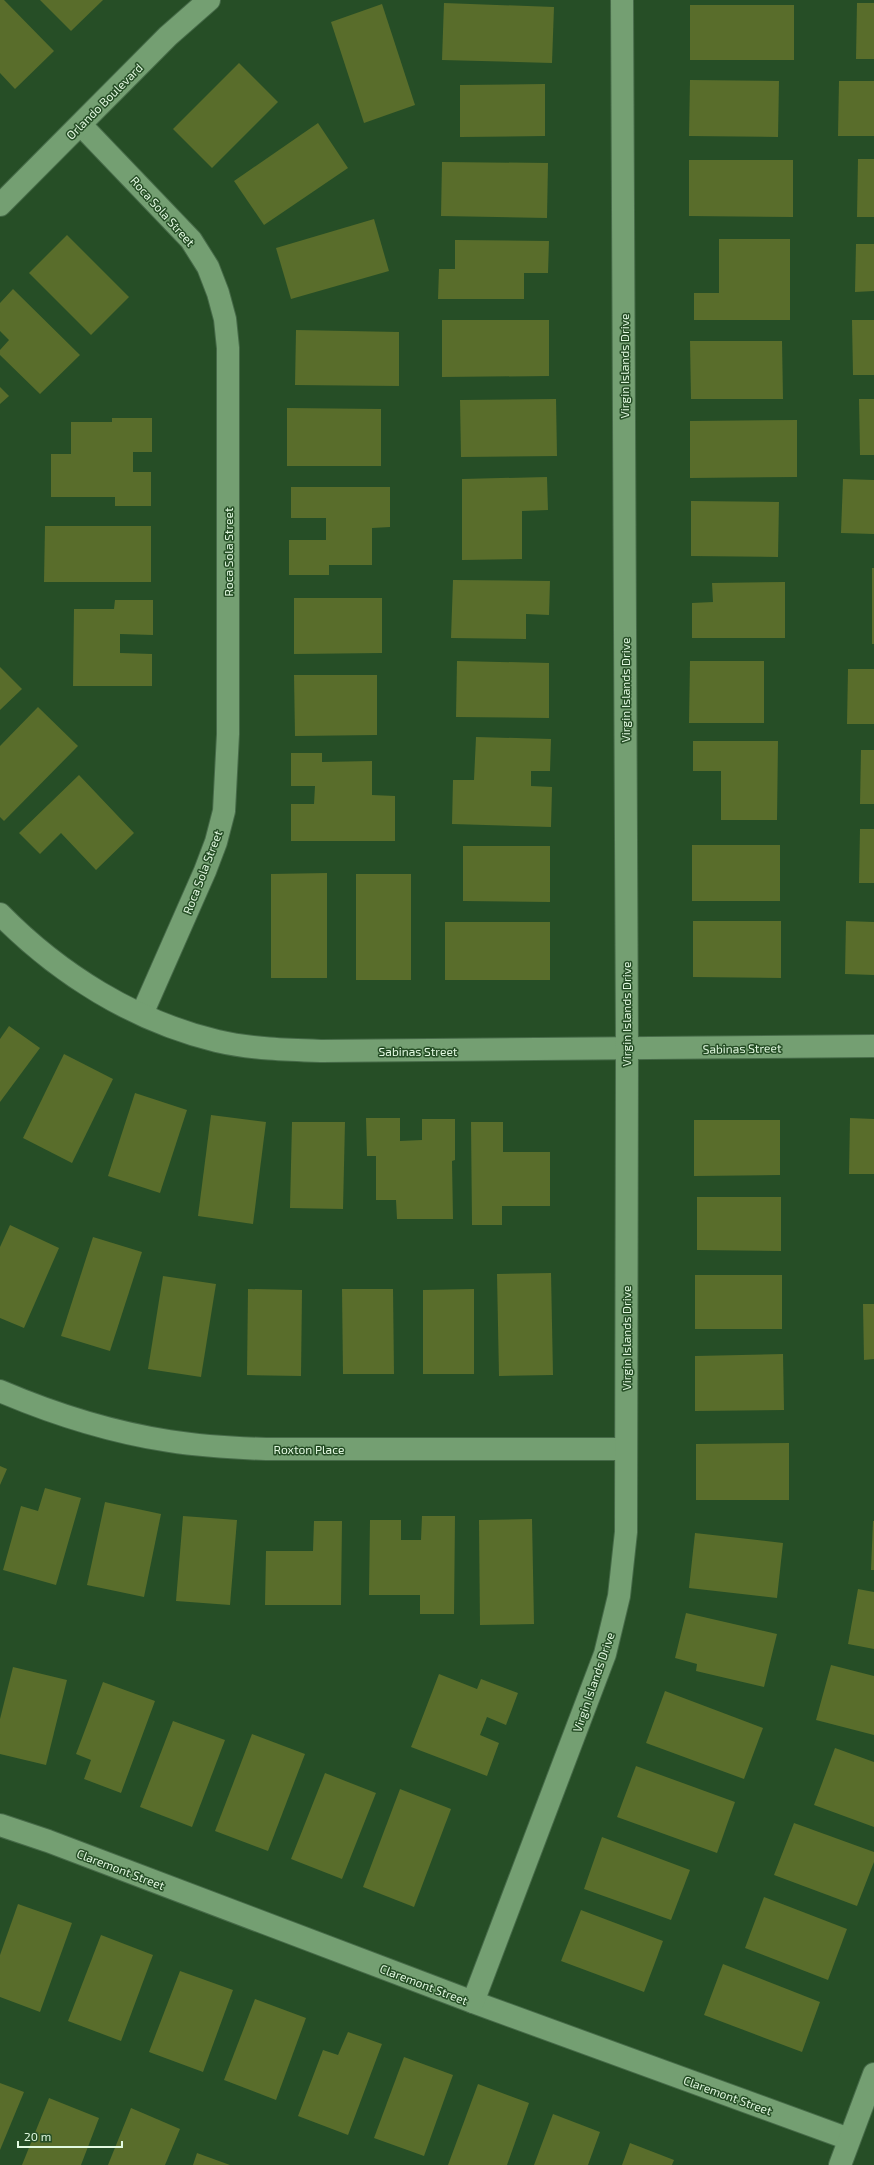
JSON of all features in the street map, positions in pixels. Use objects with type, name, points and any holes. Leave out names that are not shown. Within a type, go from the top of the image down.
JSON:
[{"type":"street","name":"Orlando Boulevard","points":[[0,205],[168,36],[209,0]]},
{"type":"street","name":"Virgin Islands Drive","points":[[473,2002],[604,1654],[623,1569],[626,1532],[627,1050],[622,0]]},
{"type":"street","name":"Roca Sola Street","points":[[80,125],[191,240],[208,267],[218,292],[225,319],[228,348],[228,734],[224,811],[216,842],[206,871],[142,1014]]},
{"type":"street","name":"Sabinas Street","points":[[0,914],[30,944],[58,967],[87,987],[142,1014],[217,1041],[290,1050],[627,1050],[874,1046]]},
{"type":"street","name":"Roxton Place","points":[[0,1391],[37,1407],[102,1426],[169,1441],[222,1447],[266,1449],[626,1449]]},
{"type":"street","name":"Claremont Street","points":[[0,1825],[48,1841],[473,2002],[849,2139]]},
{"type":"street","points":[[840,2165],[874,2074]]},
{"type":"building","points":[[0,0],[4,0],[54,51],[15,89],[0,73]]},
{"type":"building","points":[[40,0],[103,0],[71,31]]},
{"type":"building","points":[[444,3],[554,7],[552,63],[442,60]]},
{"type":"building","points":[[857,3],[874,3],[874,59],[856,59]]},
{"type":"building","points":[[382,4],[415,105],[364,123],[331,22]]},
{"type":"building","points":[[690,5],[794,5],[794,60],[690,60]]},
{"type":"building","points":[[239,63],[278,102],[212,168],[173,129]]},
{"type":"building","points":[[690,80],[779,81],[778,137],[689,136]]},
{"type":"building","points":[[839,81],[874,81],[874,136],[838,136]]},
{"type":"building","points":[[545,84],[545,136],[460,137],[460,85]]},
{"type":"building","points":[[318,123],[348,168],[264,225],[234,181]]},
{"type":"building","points":[[858,159],[874,159],[874,217],[857,217]]},
{"type":"building","points":[[689,160],[793,160],[793,217],[689,216]]},
{"type":"building","points":[[442,162],[548,163],[547,218],[441,216]]},
{"type":"building","points":[[374,219],[389,271],[291,299],[276,248]]},
{"type":"building","points":[[67,235],[129,297],[91,335],[29,273]]},
{"type":"building","points":[[719,239],[790,239],[790,320],[694,320],[694,293],[719,293]]},
{"type":"building","points":[[455,240],[549,241],[548,273],[524,273],[524,299],[438,299],[439,269],[455,269]]},
{"type":"building","points":[[856,244],[874,244],[874,291],[855,292]]},
{"type":"building","points":[[13,289],[80,355],[40,394],[0,355],[0,350],[9,340],[0,331],[0,303]]},
{"type":"building","points":[[442,320],[549,320],[549,376],[442,377]]},
{"type":"building","points":[[852,320],[874,320],[874,375],[853,375]]},
{"type":"building","points":[[296,330],[399,332],[399,386],[295,385]]},
{"type":"building","points":[[690,341],[782,341],[783,399],[691,399]]},
{"type":"building","points":[[0,387],[9,396],[0,404]]},
{"type":"building","points":[[556,399],[557,456],[461,457],[460,400]]},
{"type":"building","points":[[859,399],[874,399],[874,455],[860,455]]},
{"type":"building","points":[[287,408],[381,409],[381,466],[287,466]]},
{"type":"building","points":[[112,418],[152,418],[152,452],[133,452],[133,472],[151,472],[151,506],[115,506],[115,497],[51,497],[51,454],[71,454],[71,422],[112,422]]},
{"type":"building","points":[[797,420],[797,477],[690,478],[690,421]]},
{"type":"building","points":[[547,477],[548,510],[522,511],[522,559],[462,560],[462,479]]},
{"type":"building","points":[[843,479],[874,480],[874,534],[841,533]]},
{"type":"building","points":[[291,487],[390,487],[390,527],[372,528],[372,565],[329,565],[329,575],[289,575],[289,540],[326,540],[326,518],[291,518]]},
{"type":"building","points":[[691,501],[779,502],[778,557],[691,556]]},
{"type":"building","points":[[45,526],[151,526],[151,582],[44,582]]},
{"type":"building","points":[[872,568],[874,568],[874,644],[872,644]]},
{"type":"building","points":[[453,580],[550,581],[549,615],[526,614],[526,639],[451,638]]},
{"type":"building","points":[[785,582],[785,638],[692,638],[692,603],[713,602],[712,583]]},
{"type":"building","points":[[294,598],[382,598],[382,653],[294,654]]},
{"type":"building","points":[[115,600],[153,600],[153,635],[120,634],[120,653],[152,654],[152,686],[73,686],[74,609],[114,609]]},
{"type":"building","points":[[457,661],[549,663],[549,718],[456,717]]},
{"type":"building","points":[[690,661],[764,661],[764,723],[689,723]]},
{"type":"building","points":[[0,667],[22,689],[0,710]]},
{"type":"building","points":[[848,669],[874,669],[874,724],[847,724]]},
{"type":"building","points":[[294,675],[377,675],[377,735],[295,736]]},
{"type":"building","points":[[38,707],[78,746],[4,821],[0,817],[0,746]]},
{"type":"building","points":[[476,737],[551,739],[550,771],[531,771],[531,786],[552,787],[551,827],[452,824],[453,780],[474,780]]},
{"type":"building","points":[[693,741],[778,741],[777,820],[721,820],[721,771],[693,771]]},
{"type":"building","points":[[861,750],[874,750],[874,804],[860,804]]},
{"type":"building","points":[[291,753],[322,753],[322,762],[372,761],[372,795],[395,796],[395,841],[291,841],[291,804],[314,804],[315,786],[291,786]]},
{"type":"building","points":[[79,775],[134,833],[96,870],[61,833],[40,854],[19,833]]},
{"type":"building","points":[[860,829],[874,829],[874,883],[859,883]]},
{"type":"building","points":[[692,845],[780,845],[780,901],[692,901]]},
{"type":"building","points":[[463,846],[550,846],[550,902],[463,901]]},
{"type":"building","points":[[327,873],[327,978],[271,978],[271,874]]},
{"type":"building","points":[[356,874],[411,874],[411,980],[356,980]]},
{"type":"building","points":[[693,921],[781,921],[781,978],[693,977]]},
{"type":"building","points":[[846,921],[874,922],[874,975],[845,974]]},
{"type":"building","points":[[445,922],[550,922],[550,980],[445,980]]},
{"type":"building","points":[[9,1026],[40,1048],[0,1102],[0,1039]]},
{"type":"building","points":[[64,1054],[113,1079],[72,1163],[23,1138]]},
{"type":"building","points":[[135,1093],[187,1110],[160,1193],[108,1176]]},
{"type":"building","points":[[211,1115],[266,1122],[253,1224],[198,1216]]},
{"type":"building","points":[[366,1118],[400,1118],[400,1141],[422,1140],[422,1119],[455,1119],[455,1160],[452,1161],[453,1219],[397,1219],[396,1200],[376,1200],[376,1156],[367,1156]]},
{"type":"building","points":[[850,1118],[874,1119],[874,1174],[849,1174]]},
{"type":"building","points":[[694,1120],[780,1120],[780,1175],[694,1176]]},
{"type":"building","points":[[292,1122],[345,1122],[343,1209],[290,1208]]},
{"type":"building","points":[[471,1122],[503,1122],[503,1152],[550,1152],[550,1206],[502,1206],[502,1225],[472,1225]]},
{"type":"building","points":[[697,1197],[781,1197],[781,1251],[697,1250]]},
{"type":"building","points":[[10,1225],[59,1248],[24,1328],[0,1318],[0,1247]]},
{"type":"building","points":[[93,1237],[142,1252],[110,1351],[61,1336]]},
{"type":"building","points":[[551,1273],[553,1375],[499,1376],[497,1274]]},
{"type":"building","points":[[695,1275],[782,1275],[782,1329],[695,1329]]},
{"type":"building","points":[[163,1276],[216,1284],[201,1377],[148,1369]]},
{"type":"building","points":[[248,1289],[302,1290],[301,1376],[247,1375]]},
{"type":"building","points":[[342,1289],[393,1289],[394,1374],[343,1374]]},
{"type":"building","points":[[474,1289],[474,1374],[423,1374],[423,1290]]},
{"type":"building","points":[[863,1304],[874,1304],[874,1359],[864,1360]]},
{"type":"building","points":[[783,1354],[784,1410],[695,1411],[695,1356]]},
{"type":"building","points":[[789,1443],[789,1500],[696,1500],[696,1444]]},
{"type":"building","points":[[0,1466],[7,1469],[0,1485]]},
{"type":"building","points":[[45,1488],[81,1498],[56,1585],[3,1570],[21,1506],[38,1511]]},
{"type":"building","points":[[105,1502],[161,1514],[144,1597],[87,1585]]},
{"type":"building","points":[[183,1516],[237,1520],[230,1605],[176,1601]]},
{"type":"building","points":[[422,1516],[455,1516],[454,1614],[420,1614],[420,1595],[369,1595],[370,1520],[401,1520],[401,1540],[421,1540]]},
{"type":"building","points":[[532,1519],[534,1624],[480,1625],[479,1520]]},
{"type":"building","points":[[314,1521],[342,1521],[341,1605],[265,1605],[266,1551],[313,1551]]},
{"type":"building","points":[[873,1521],[874,1570],[871,1570]]},
{"type":"building","points":[[695,1533],[783,1543],[777,1598],[689,1588]]},
{"type":"building","points":[[858,1589],[874,1592],[874,1649],[848,1644]]},
{"type":"building","points":[[686,1613],[777,1634],[764,1687],[696,1671],[697,1664],[675,1658]]},
{"type":"building","points":[[831,1665],[874,1676],[874,1735],[816,1720]]},
{"type":"building","points":[[13,1667],[67,1680],[46,1765],[0,1754],[0,1719]]},
{"type":"building","points":[[439,1674],[477,1689],[481,1679],[518,1693],[506,1725],[487,1717],[480,1735],[499,1743],[487,1776],[411,1747]]},
{"type":"building","points":[[103,1682],[155,1701],[121,1793],[84,1779],[91,1760],[76,1754]]},
{"type":"building","points":[[665,1691],[763,1728],[744,1779],[646,1743]]},
{"type":"building","points":[[173,1721],[225,1740],[192,1827],[140,1807]]},
{"type":"building","points":[[252,1734],[305,1754],[268,1851],[215,1831]]},
{"type":"building","points":[[835,1748],[874,1762],[874,1827],[814,1805]]},
{"type":"building","points":[[636,1766],[735,1802],[717,1853],[617,1817]]},
{"type":"building","points":[[325,1773],[376,1793],[342,1879],[291,1859]]},
{"type":"building","points":[[400,1789],[451,1809],[414,1907],[363,1887]]},
{"type":"building","points":[[794,1823],[874,1852],[874,1862],[857,1906],[774,1875]]},
{"type":"building","points":[[602,1837],[690,1870],[671,1920],[584,1889]]},
{"type":"building","points":[[764,1897],[847,1929],[828,1980],[745,1948]]},
{"type":"building","points":[[18,1904],[72,1923],[40,2012],[0,1997],[0,1955]]},
{"type":"building","points":[[581,1910],[663,1941],[644,1992],[561,1961]]},
{"type":"building","points":[[101,1935],[153,1955],[121,2041],[68,2021]]},
{"type":"building","points":[[723,1964],[820,2002],[802,2052],[704,2015]]},
{"type":"building","points":[[180,1971],[233,1990],[203,2072],[149,2052]]},
{"type":"building","points":[[255,1999],[306,2018],[276,2100],[224,2080]]},
{"type":"building","points":[[348,2032],[382,2044],[348,2135],[298,2116],[323,2050],[338,2055]]},
{"type":"building","points":[[404,2057],[453,2075],[424,2156],[374,2138]]},
{"type":"building","points":[[0,2083],[24,2092],[0,2150]]},
{"type":"building","points":[[478,2084],[529,2103],[507,2165],[448,2165]]},
{"type":"building","points":[[49,2098],[99,2118],[81,2165],[22,2165]]},
{"type":"building","points":[[131,2108],[180,2129],[165,2165],[108,2165]]},
{"type":"building","points":[[553,2114],[600,2132],[588,2165],[534,2165]]},
{"type":"building","points":[[630,2143],[674,2160],[672,2165],[622,2165]]},
{"type":"building","points":[[197,2153],[230,2165],[193,2165]]}]
